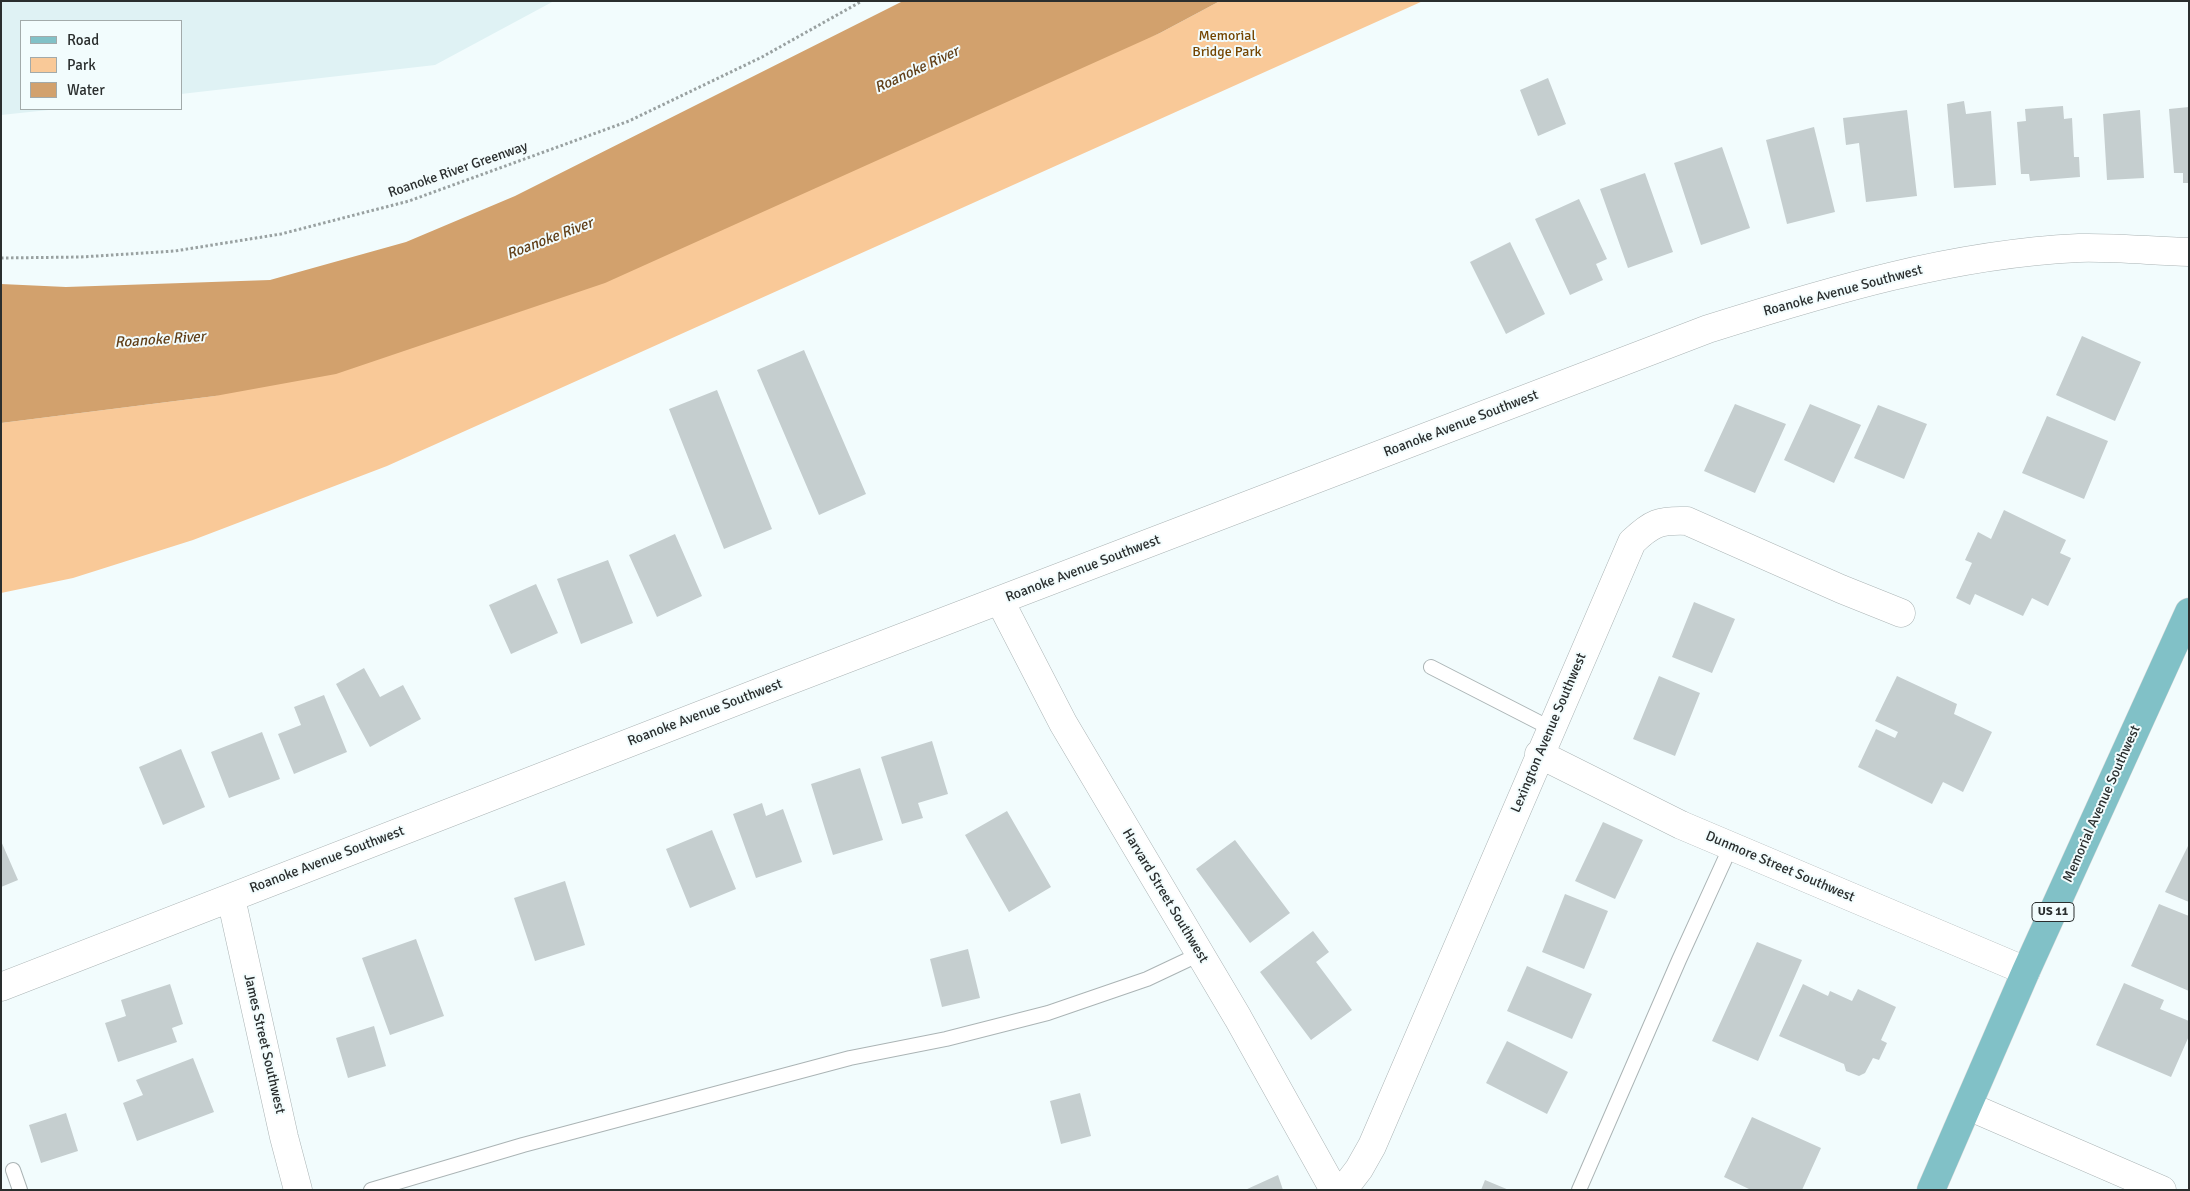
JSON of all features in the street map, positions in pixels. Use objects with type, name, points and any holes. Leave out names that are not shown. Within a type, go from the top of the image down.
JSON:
[{"type":"main road","name":"Memorial Avenue Southwest","points":[[1931,1190],[2026,971],[2183,641],[2189,612]]},
{"type":"street","name":"Roanoke Avenue Southwest","points":[[1,987],[1000,600],[1708,329],[1802,299],[1903,273],[2014,254],[2080,248],[2189,252]]},
{"type":"street","name":"Lexington Avenue Southwest","points":[[1343,1190],[1359,1169],[1372,1146],[1550,728],[1632,542],[1647,528],[1667,520],[1687,521],[1841,589],[1901,613]]},
{"type":"street","name":"Harvard Street Southwest","points":[[1000,600],[1063,723],[1238,1018],[1334,1190]]},
{"type":"street","name":"Dunmore Street Southwest","points":[[1539,754],[1681,825],[2026,971]]},
{"type":"street","name":"James Street Southwest","points":[[231,898],[284,1136],[298,1190]]},
{"type":"street","points":[[1968,1106],[2162,1190]]},
{"type":"lane","points":[[1431,667],[1550,728]]},
{"type":"lane","points":[[1579,1190],[1731,846]]},
{"type":"lane","points":[[371,1190],[523,1145],[850,1058],[946,1039],[1048,1013],[1147,979],[1200,954]]},
{"type":"lane","points":[[13,1170],[20,1190]]},
{"type":"path","name":"Roanoke River Greenway","points":[[1,258],[81,257],[175,251],[281,234],[410,202],[629,121],[762,57],[862,1]]},
{"type":"shaded area","points":[[1,1],[554,1],[435,65],[182,94],[182,20],[20,20],[20,110],[48,110],[1,115]]},
{"type":"green space","name":"Memorial Bridge Park","points":[[1220,1],[1423,1],[387,466],[193,540],[73,578],[1,593],[1,423],[215,396],[1160,33]]},
{"type":"water","name":"Roanoke River","points":[[903,1],[1220,1],[1160,33],[605,283],[336,374],[215,396],[1,423],[1,284],[66,287],[270,280],[406,242],[515,196]]},
{"type":"building","points":[[1548,78],[1566,124],[1538,136],[1520,90]]},
{"type":"building","points":[[1964,101],[1966,114],[1991,111],[1996,185],[1954,188],[1947,104]]},
{"type":"building","points":[[2063,106],[2064,119],[2072,118],[2074,157],[2079,157],[2080,177],[2030,181],[2029,174],[2021,174],[2017,122],[2026,121],[2025,109]]},
{"type":"building","points":[[2189,107],[2189,183],[2183,183],[2183,173],[2174,173],[2169,109]]},
{"type":"building","points":[[1907,110],[1917,196],[1866,202],[1859,143],[1846,145],[1843,118]]},
{"type":"building","points":[[2140,110],[2144,178],[2107,180],[2103,114]]},
{"type":"building","points":[[1814,127],[1835,212],[1787,224],[1766,140]]},
{"type":"building","points":[[1722,147],[1750,228],[1701,245],[1674,163]]},
{"type":"building","points":[[1645,173],[1673,252],[1628,268],[1600,189]]},
{"type":"building","points":[[1579,199],[1607,259],[1596,264],[1603,280],[1570,295],[1535,219]]},
{"type":"building","points":[[1510,242],[1545,314],[1506,334],[1470,262]]},
{"type":"building","points":[[2082,336],[2141,362],[2115,421],[2056,395]]},
{"type":"building","points":[[804,350],[866,494],[819,515],[757,370]]},
{"type":"building","points":[[717,390],[772,529],[724,549],[669,409]]},
{"type":"building","points":[[1735,404],[1786,424],[1755,493],[1704,471]]},
{"type":"building","points":[[1810,404],[1861,425],[1834,483],[1784,460]]},
{"type":"building","points":[[1878,405],[1927,424],[1904,479],[1854,458]]},
{"type":"building","points":[[2047,416],[2108,441],[2084,499],[2022,473]]},
{"type":"building","points":[[2004,510],[2066,540],[2060,553],[2071,558],[2048,606],[2032,598],[2023,616],[1975,594],[1970,605],[1956,598],[1972,563],[1965,560],[1978,532],[1991,539]]},
{"type":"building","points":[[675,534],[702,596],[657,617],[629,555]]},
{"type":"building","points":[[608,560],[633,623],[581,644],[557,579]]},
{"type":"building","points":[[536,584],[558,633],[511,654],[489,605]]},
{"type":"building","points":[[1694,602],[1735,619],[1712,673],[1672,657]]},
{"type":"building","points":[[364,668],[380,697],[403,685],[421,719],[370,747],[336,684]]},
{"type":"building","points":[[1659,676],[1700,693],[1675,756],[1633,739]]},
{"type":"building","points":[[1897,676],[1957,704],[1954,714],[1992,732],[1963,792],[1943,782],[1932,804],[1858,767],[1876,729],[1895,738],[1898,732],[1875,721]]},
{"type":"building","points":[[324,695],[347,752],[294,774],[278,734],[301,725],[294,707]]},
{"type":"building","points":[[262,732],[280,779],[229,798],[211,752]]},
{"type":"building","points":[[932,741],[948,794],[918,803],[923,818],[902,824],[881,757]]},
{"type":"building","points":[[181,749],[205,807],[163,825],[139,767]]},
{"type":"building","points":[[860,768],[883,840],[833,855],[811,784]]},
{"type":"building","points":[[762,803],[766,816],[783,809],[802,862],[756,878],[733,814]]},
{"type":"building","points":[[1007,811],[1051,887],[1009,912],[965,835]]},
{"type":"building","points":[[1603,822],[1643,840],[1615,899],[1575,881]]},
{"type":"building","points":[[712,830],[736,889],[690,908],[666,849]]},
{"type":"building","points":[[1235,840],[1290,913],[1250,943],[1196,869]]},
{"type":"building","points":[[1,841],[18,880],[1,887]]},
{"type":"building","points":[[2189,844],[2189,902],[2165,892]]},
{"type":"building","points":[[565,881],[585,945],[535,961],[514,898]]},
{"type":"building","points":[[1565,894],[1608,911],[1584,969],[1542,952]]},
{"type":"building","points":[[2159,904],[2189,916],[2189,991],[2131,966]]},
{"type":"building","points":[[1313,931],[1329,952],[1316,962],[1352,1010],[1311,1040],[1260,972]]},
{"type":"building","points":[[416,939],[444,1016],[390,1035],[362,958]]},
{"type":"building","points":[[1757,942],[1802,960],[1758,1061],[1712,1041]]},
{"type":"building","points":[[968,949],[980,998],[942,1007],[930,959]]},
{"type":"building","points":[[1527,966],[1592,994],[1572,1039],[1507,1011]]},
{"type":"building","points":[[2124,983],[2164,1000],[2160,1009],[2189,1021],[2189,1036],[2171,1077],[2096,1045]]},
{"type":"building","points":[[170,984],[183,1024],[172,1028],[177,1042],[118,1062],[105,1023],[126,1016],[121,1000]]},
{"type":"building","points":[[1803,984],[1828,996],[1830,991],[1852,1001],[1858,989],[1896,1007],[1881,1040],[1887,1043],[1879,1060],[1873,1058],[1865,1073],[1859,1076],[1846,1071],[1844,1064],[1779,1036]]},
{"type":"building","points":[[374,1026],[386,1066],[348,1078],[336,1038]]},
{"type":"building","points":[[1507,1041],[1568,1072],[1547,1114],[1486,1083]]},
{"type":"building","points":[[193,1058],[214,1112],[137,1141],[123,1103],[143,1095],[136,1080]]},
{"type":"building","points":[[1080,1093],[1091,1136],[1061,1144],[1050,1101]]},
{"type":"building","points":[[66,1113],[78,1151],[41,1163],[29,1125]]},
{"type":"building","points":[[1752,1117],[1821,1148],[1802,1190],[1751,1190],[1724,1177]]},
{"type":"building","points":[[1278,1175],[1283,1190],[1245,1190]]},
{"type":"building","points":[[1485,1180],[1509,1190],[1481,1190]]}]
